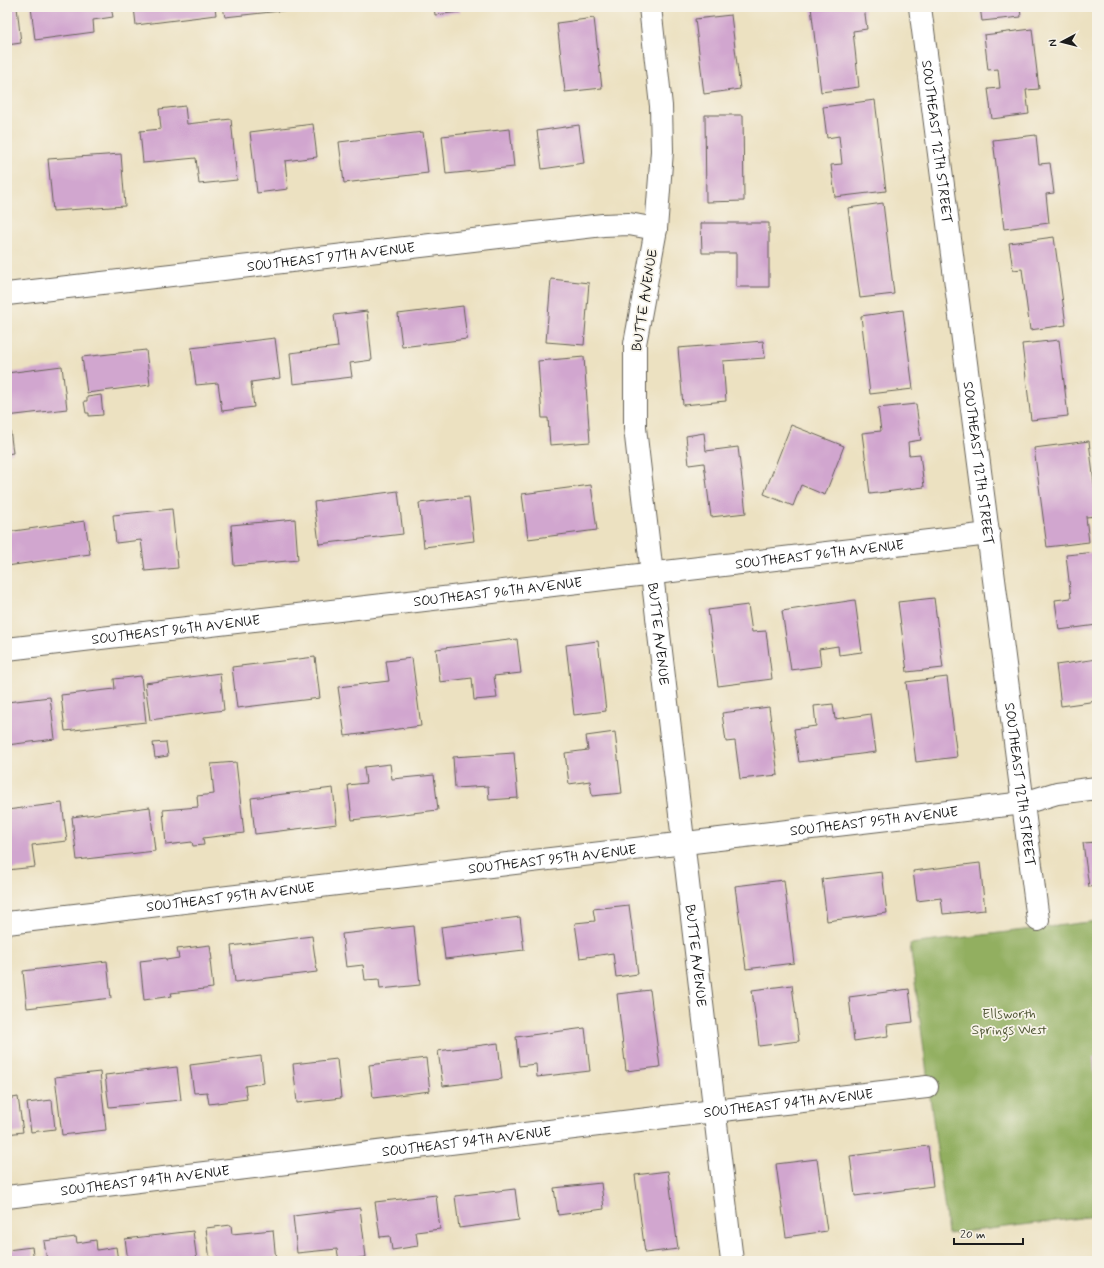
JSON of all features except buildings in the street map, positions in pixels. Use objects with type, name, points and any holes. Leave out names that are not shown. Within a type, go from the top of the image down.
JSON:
[{"type":"street","name":"BUTTE AVENUE","points":[[650,7],[661,113],[662,151],[656,228],[643,294],[635,351],[635,428],[732,1261]]},
{"type":"street","name":"SOUTHEAST 12TH STREET","points":[[920,7],[1038,920]]},
{"type":"street","name":"SOUTHEAST 97TH AVENUE","points":[[7,294],[603,225],[629,224],[656,228]]},
{"type":"street","name":"SOUTHEAST 96TH AVENUE","points":[[7,649],[989,534]]},
{"type":"street","name":"SOUTHEAST 95TH AVENUE","points":[[7,923],[683,842],[1024,803],[1057,793],[1097,788]]},
{"type":"street","name":"SOUTHEAST 94TH AVENUE","points":[[7,1197],[714,1111],[927,1087]]},
{"type":"green space","name":"Ellsworth Springs West","points":[[1097,921],[1097,1216],[948,1234],[910,944]]}]
